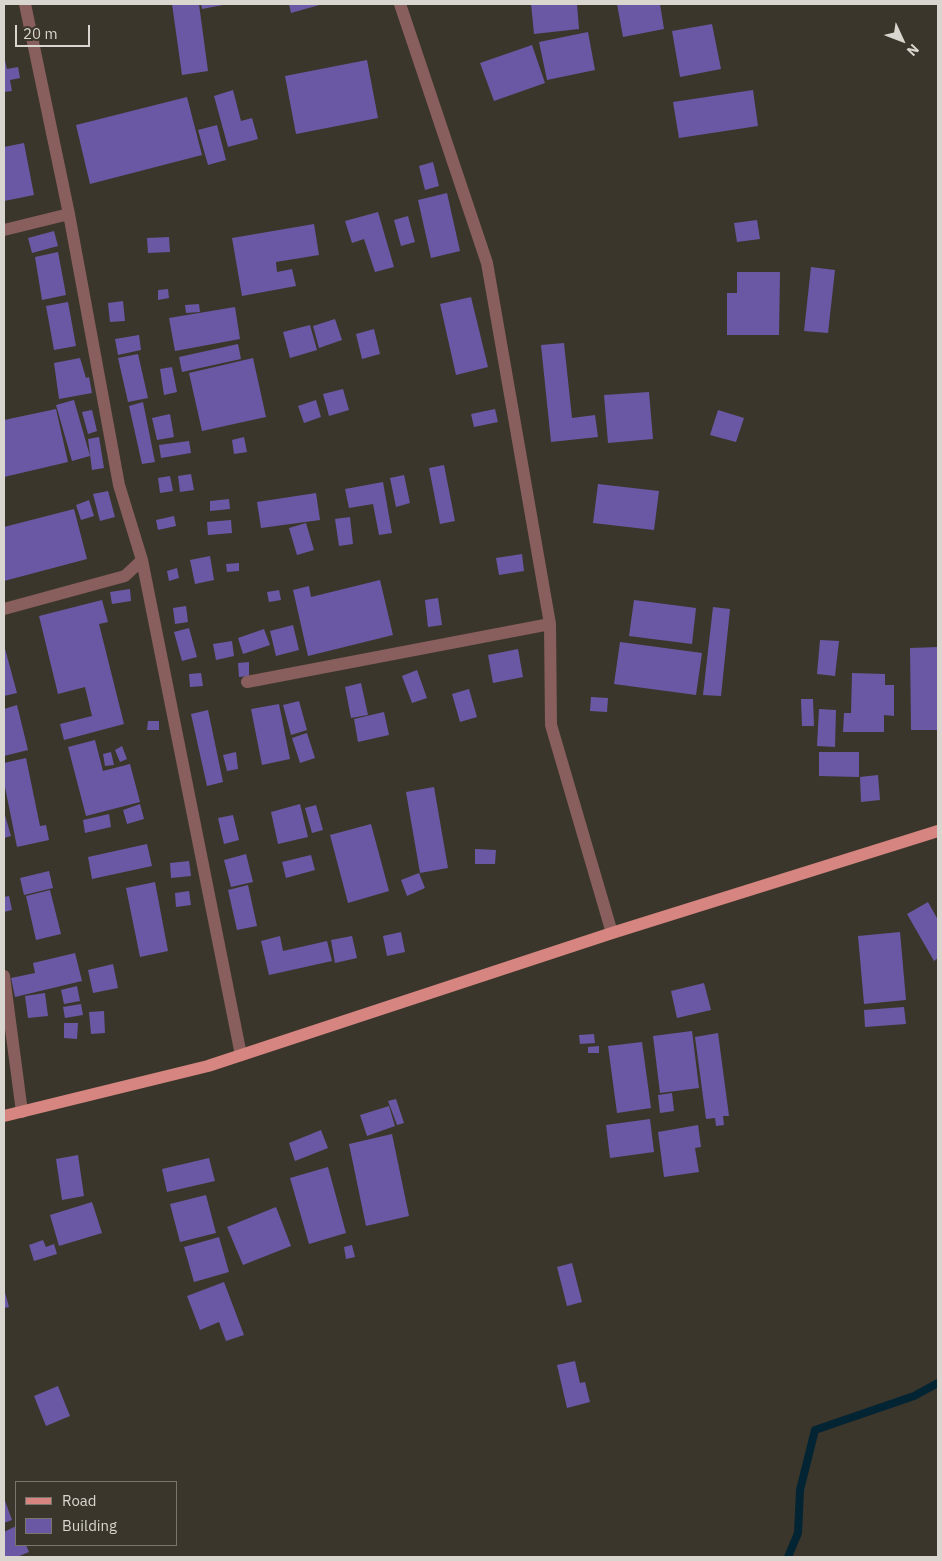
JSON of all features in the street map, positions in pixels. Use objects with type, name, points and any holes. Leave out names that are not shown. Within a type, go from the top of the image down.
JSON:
[{"type":"main road","points":[[4,1116],[208,1066],[612,933],[938,831]]},
{"type":"street","points":[[25,4],[69,214],[119,485],[142,560],[242,1055]]},
{"type":"street","points":[[400,4],[487,263],[550,624],[551,726],[612,933]]},
{"type":"street","points":[[4,230],[69,214]]},
{"type":"street","points":[[4,609],[125,576],[142,560]]},
{"type":"street","points":[[247,682],[550,624]]},
{"type":"street","points":[[4,976],[22,1112]]},
{"type":"building","points":[[172,4],[199,4],[208,71],[182,75]]},
{"type":"building","points":[[201,4],[223,4],[223,5],[202,9]]},
{"type":"building","points":[[289,4],[323,4],[291,13]]},
{"type":"building","points":[[531,4],[577,4],[579,29],[534,34]]},
{"type":"building","points":[[617,4],[660,4],[664,29],[623,37]]},
{"type":"building","points":[[712,24],[721,69],[680,77],[672,31]]},
{"type":"building","points":[[588,32],[595,70],[547,80],[539,42]]},
{"type":"building","points":[[532,45],[545,83],[494,101],[480,63]]},
{"type":"building","points":[[4,56],[7,69],[18,67],[20,78],[10,80],[12,91],[4,92]]},
{"type":"building","points":[[367,60],[378,118],[296,134],[285,76]]},
{"type":"building","points":[[233,90],[241,121],[252,118],[258,139],[228,147],[214,96]]},
{"type":"building","points":[[753,90],[758,126],[679,138],[673,102]]},
{"type":"building","points":[[187,97],[202,155],[90,184],[76,125]]},
{"type":"building","points":[[217,125],[226,160],[208,165],[198,130]]},
{"type":"building","points":[[24,143],[34,195],[4,201],[4,147]]},
{"type":"building","points":[[433,162],[439,186],[425,190],[419,166]]},
{"type":"building","points":[[447,193],[460,251],[431,258],[418,200]]},
{"type":"building","points":[[378,212],[394,267],[375,272],[364,239],[352,243],[345,221]]},
{"type":"building","points":[[408,216],[415,242],[401,246],[394,220]]},
{"type":"building","points":[[757,220],[760,239],[737,242],[734,223]]},
{"type":"building","points":[[314,224],[319,255],[276,262],[277,272],[292,269],[296,286],[242,296],[232,238]]},
{"type":"building","points":[[54,231],[58,246],[32,253],[28,238]]},
{"type":"building","points":[[169,237],[170,252],[148,253],[147,238]]},
{"type":"building","points":[[58,252],[66,295],[42,300],[35,257]]},
{"type":"building","points":[[811,267],[835,270],[828,333],[804,331]]},
{"type":"building","points":[[737,272],[780,272],[779,335],[727,335],[727,293],[737,293]]},
{"type":"building","points":[[168,289],[169,298],[158,300],[158,290]]},
{"type":"building","points":[[471,297],[488,367],[456,375],[440,304]]},
{"type":"building","points":[[123,301],[125,321],[110,322],[108,303]]},
{"type":"building","points":[[68,302],[76,346],[54,350],[46,306]]},
{"type":"building","points":[[199,304],[200,312],[186,313],[185,305]]},
{"type":"building","points":[[235,307],[240,339],[175,351],[169,318]]},
{"type":"building","points":[[335,319],[342,340],[319,348],[313,326]]},
{"type":"building","points":[[310,325],[317,350],[290,358],[283,332]]},
{"type":"building","points":[[374,329],[380,354],[362,359],[356,334]]},
{"type":"building","points":[[139,335],[141,350],[118,355],[115,339]]},
{"type":"building","points":[[564,343],[572,418],[595,415],[598,437],[551,442],[541,345]]},
{"type":"building","points":[[238,344],[241,359],[182,372],[179,357]]},
{"type":"building","points":[[138,354],[148,398],[128,402],[118,358]]},
{"type":"building","points":[[80,358],[86,378],[89,377],[92,393],[59,399],[54,363]]},
{"type":"building","points":[[253,358],[266,417],[202,431],[189,373]]},
{"type":"building","points":[[172,367],[177,392],[164,395],[160,369]]},
{"type":"building","points":[[343,389],[349,410],[329,416],[323,394]]},
{"type":"building","points":[[649,392],[653,439],[608,443],[604,395]]},
{"type":"building","points":[[74,400],[90,456],[72,461],[56,405]]},
{"type":"building","points":[[316,400],[321,417],[304,423],[298,406]]},
{"type":"building","points":[[143,402],[155,462],[142,464],[129,406]]},
{"type":"building","points":[[56,409],[68,462],[4,477],[4,420]]},
{"type":"building","points":[[495,409],[498,422],[474,427],[471,414]]},
{"type":"building","points":[[92,410],[97,431],[88,434],[82,412]]},
{"type":"building","points":[[718,410],[744,418],[736,442],[710,435]]},
{"type":"building","points":[[170,414],[174,437],[157,440],[152,418]]},
{"type":"building","points":[[99,437],[104,468],[92,470],[88,439]]},
{"type":"building","points":[[244,437],[247,452],[234,454],[232,440]]},
{"type":"building","points":[[189,441],[191,453],[161,458],[159,445]]},
{"type":"building","points":[[444,465],[455,521],[440,524],[429,468]]},
{"type":"building","points":[[191,474],[194,490],[180,492],[178,476]]},
{"type":"building","points":[[404,475],[410,503],[396,507],[390,478]]},
{"type":"building","points":[[170,476],[173,491],[160,493],[158,478]]},
{"type":"building","points":[[383,482],[392,533],[379,535],[373,504],[349,508],[345,489]]},
{"type":"building","points":[[598,484],[659,491],[654,530],[593,523]]},
{"type":"building","points":[[108,491],[115,517],[100,521],[93,494]]},
{"type":"building","points":[[316,493],[320,520],[261,528],[257,502]]},
{"type":"building","points":[[229,499],[230,509],[210,511],[210,501]]},
{"type":"building","points":[[89,500],[94,516],[81,520],[76,505]]},
{"type":"building","points":[[74,509],[87,559],[4,581],[4,527]]},
{"type":"building","points":[[174,516],[176,526],[158,530],[156,520]]},
{"type":"building","points":[[350,517],[353,544],[339,546],[335,519]]},
{"type":"building","points":[[231,520],[232,533],[208,535],[207,522]]},
{"type":"building","points":[[306,523],[314,550],[297,555],[289,528]]},
{"type":"building","points":[[522,554],[524,571],[499,575],[496,558]]},
{"type":"building","points":[[210,556],[214,580],[195,584],[190,560]]},
{"type":"building","points":[[239,563],[239,571],[227,572],[226,564]]},
{"type":"building","points":[[177,568],[179,578],[169,581],[167,571]]},
{"type":"building","points":[[380,580],[393,635],[308,656],[293,590],[309,586],[311,597]]},
{"type":"building","points":[[130,589],[131,601],[112,604],[110,592]]},
{"type":"building","points":[[279,590],[281,600],[269,602],[267,592]]},
{"type":"building","points":[[438,598],[442,625],[428,627],[425,600]]},
{"type":"building","points":[[102,600],[108,622],[99,624],[124,724],[64,740],[60,724],[92,716],[85,687],[58,694],[39,616]]},
{"type":"building","points":[[634,600],[696,608],[692,644],[629,636]]},
{"type":"building","points":[[186,606],[188,622],[175,624],[173,608]]},
{"type":"building","points":[[713,607],[730,609],[721,696],[703,695]]},
{"type":"building","points":[[293,625],[299,650],[276,656],[270,631]]},
{"type":"building","points":[[189,628],[197,657],[182,661],[174,632]]},
{"type":"building","points":[[264,629],[270,645],[243,654],[238,638]]},
{"type":"building","points":[[820,640],[839,641],[835,676],[817,674]]},
{"type":"building","points":[[232,641],[234,656],[216,660],[213,644]]},
{"type":"building","points":[[620,642],[702,653],[696,695],[614,684]]},
{"type":"building","points":[[4,645],[17,693],[4,696]]},
{"type":"building","points":[[938,647],[938,730],[911,730],[910,648]]},
{"type":"building","points":[[518,649],[523,677],[493,683],[488,655]]},
{"type":"building","points":[[249,662],[249,676],[239,677],[238,663]]},
{"type":"building","points":[[417,670],[427,698],[412,703],[402,676]]},
{"type":"building","points":[[201,673],[203,686],[190,687],[189,674]]},
{"type":"building","points":[[852,673],[885,674],[885,685],[894,685],[894,716],[884,715],[884,732],[843,732],[844,713],[851,713]]},
{"type":"building","points":[[361,683],[368,715],[351,718],[345,687]]},
{"type":"building","points":[[469,689],[477,717],[460,722],[452,694]]},
{"type":"building","points":[[591,697],[608,698],[607,712],[590,711]]},
{"type":"building","points":[[801,699],[813,699],[814,726],[802,726]]},
{"type":"building","points":[[299,701],[307,730],[291,735],[283,705]]},
{"type":"building","points":[[279,704],[290,759],[262,765],[251,709]]},
{"type":"building","points":[[17,705],[28,750],[4,756],[4,709]]},
{"type":"building","points":[[819,709],[836,710],[835,747],[817,746]]},
{"type":"building","points":[[208,710],[223,782],[207,786],[191,714]]},
{"type":"building","points":[[384,712],[389,735],[358,742],[354,719]]},
{"type":"building","points":[[148,721],[159,721],[159,730],[147,730]]},
{"type":"building","points":[[307,733],[315,758],[300,763],[292,738]]},
{"type":"building","points":[[95,740],[103,771],[130,764],[140,802],[86,816],[68,747]]},
{"type":"building","points":[[122,746],[127,759],[120,762],[115,750]]},
{"type":"building","points":[[111,752],[114,765],[105,766],[103,754]]},
{"type":"building","points":[[236,752],[238,769],[227,771],[223,755]]},
{"type":"building","points":[[819,752],[859,752],[859,777],[819,776]]},
{"type":"building","points":[[26,758],[40,826],[46,825],[49,840],[17,847],[4,782],[4,763]]},
{"type":"building","points":[[878,775],[880,800],[861,802],[860,777]]},
{"type":"building","points":[[434,787],[448,868],[420,873],[406,792]]},
{"type":"building","points":[[140,804],[144,819],[127,824],[123,810]]},
{"type":"building","points":[[300,804],[308,837],[278,844],[271,812]]},
{"type":"building","points":[[316,805],[323,830],[312,833],[305,808]]},
{"type":"building","points":[[4,812],[11,836],[4,838]]},
{"type":"building","points":[[109,814],[111,827],[85,833],[83,820]]},
{"type":"building","points":[[233,815],[239,840],[224,844],[218,818]]},
{"type":"building","points":[[371,824],[389,891],[348,903],[330,835]]},
{"type":"building","points":[[147,844],[152,866],[92,879],[88,857]]},
{"type":"building","points":[[475,849],[496,850],[495,864],[475,864]]},
{"type":"building","points":[[246,854],[253,882],[231,887],[224,860]]},
{"type":"building","points":[[311,855],[315,870],[286,878],[282,862]]},
{"type":"building","points":[[189,861],[191,876],[171,878],[170,863]]},
{"type":"building","points":[[49,871],[53,888],[24,895],[20,878]]},
{"type":"building","points":[[419,873],[425,888],[407,896],[401,880]]},
{"type":"building","points":[[155,882],[168,951],[140,957],[126,888]]},
{"type":"building","points":[[248,885],[257,926],[237,930],[228,890]]},
{"type":"building","points":[[50,890],[61,934],[36,940],[26,896]]},
{"type":"building","points":[[189,891],[191,905],[176,907],[175,893]]},
{"type":"building","points":[[9,896],[12,910],[4,912],[4,897]]},
{"type":"building","points":[[928,902],[938,920],[938,958],[934,961],[907,914]]},
{"type":"building","points":[[401,932],[405,952],[387,956],[383,936]]},
{"type":"building","points":[[900,932],[906,1000],[864,1004],[858,936]]},
{"type":"building","points":[[280,936],[283,951],[327,941],[332,961],[269,975],[261,941]]},
{"type":"building","points":[[352,936],[357,958],[335,963],[331,940]]},
{"type":"building","points":[[75,953],[82,981],[15,997],[11,978],[35,973],[33,963]]},
{"type":"building","points":[[113,964],[118,988],[93,993],[88,970]]},
{"type":"building","points":[[704,983],[711,1010],[677,1018],[671,991]]},
{"type":"building","points":[[77,986],[80,1001],[64,1004],[61,990]]},
{"type":"building","points":[[45,993],[48,1016],[28,1018],[25,996]]},
{"type":"building","points":[[81,1004],[83,1015],[65,1018],[63,1007]]},
{"type":"building","points":[[904,1007],[906,1024],[865,1027],[864,1010]]},
{"type":"building","points":[[104,1011],[105,1033],[91,1034],[89,1012]]},
{"type":"building","points":[[64,1023],[78,1023],[77,1039],[64,1038]]},
{"type":"building","points":[[692,1031],[699,1088],[660,1093],[653,1036]]},
{"type":"building","points":[[718,1033],[729,1116],[723,1116],[724,1125],[716,1126],[715,1118],[706,1119],[695,1037]]},
{"type":"building","points":[[594,1034],[595,1043],[580,1044],[579,1035]]},
{"type":"building","points":[[642,1042],[651,1108],[617,1113],[608,1046]]},
{"type":"building","points":[[599,1046],[599,1053],[588,1053],[588,1047]]},
{"type":"building","points":[[672,1093],[674,1111],[660,1113],[658,1095]]},
{"type":"building","points":[[396,1099],[404,1123],[397,1125],[388,1101]]},
{"type":"building","points":[[389,1106],[395,1126],[367,1136],[360,1115]]},
{"type":"building","points":[[650,1119],[654,1152],[610,1158],[606,1125]]},
{"type":"building","points":[[698,1125],[701,1147],[695,1148],[699,1172],[664,1177],[658,1132]]},
{"type":"building","points":[[321,1130],[328,1148],[295,1161],[289,1143]]},
{"type":"building","points":[[392,1134],[409,1216],[366,1226],[349,1144]]},
{"type":"building","points":[[78,1155],[84,1196],[62,1200],[56,1159]]},
{"type":"building","points":[[209,1158],[215,1181],[167,1192],[162,1169]]},
{"type":"building","points":[[328,1167],[346,1233],[309,1244],[290,1178]]},
{"type":"building","points":[[206,1195],[216,1233],[180,1242],[170,1204]]},
{"type":"building","points":[[92,1202],[102,1233],[59,1246],[50,1215]]},
{"type":"building","points":[[276,1207],[291,1246],[243,1265],[227,1227]]},
{"type":"building","points":[[219,1237],[229,1272],[194,1282],[184,1247]]},
{"type":"building","points":[[43,1240],[46,1247],[54,1244],[57,1254],[34,1261],[29,1245]]},
{"type":"building","points":[[352,1245],[355,1257],[346,1259],[344,1247]]},
{"type":"building","points":[[572,1263],[582,1302],[567,1306],[557,1267]]},
{"type":"building","points":[[224,1282],[244,1335],[226,1341],[219,1322],[200,1330],[187,1296]]},
{"type":"building","points":[[4,1289],[9,1307],[4,1308]]},
{"type":"building","points":[[575,1361],[580,1383],[585,1382],[590,1402],[567,1408],[557,1365]]},
{"type":"building","points":[[58,1386],[70,1416],[46,1426],[34,1396]]},
{"type":"building","points":[[4,1498],[12,1520],[4,1523]]},
{"type":"building","points":[[15,1526],[15,1546],[26,1546],[29,1552],[17,1557],[4,1557],[4,1532]]},
{"type":"waterway","points":[[788,1557],[798,1533],[800,1490],[815,1430],[914,1396],[938,1383]]}]
